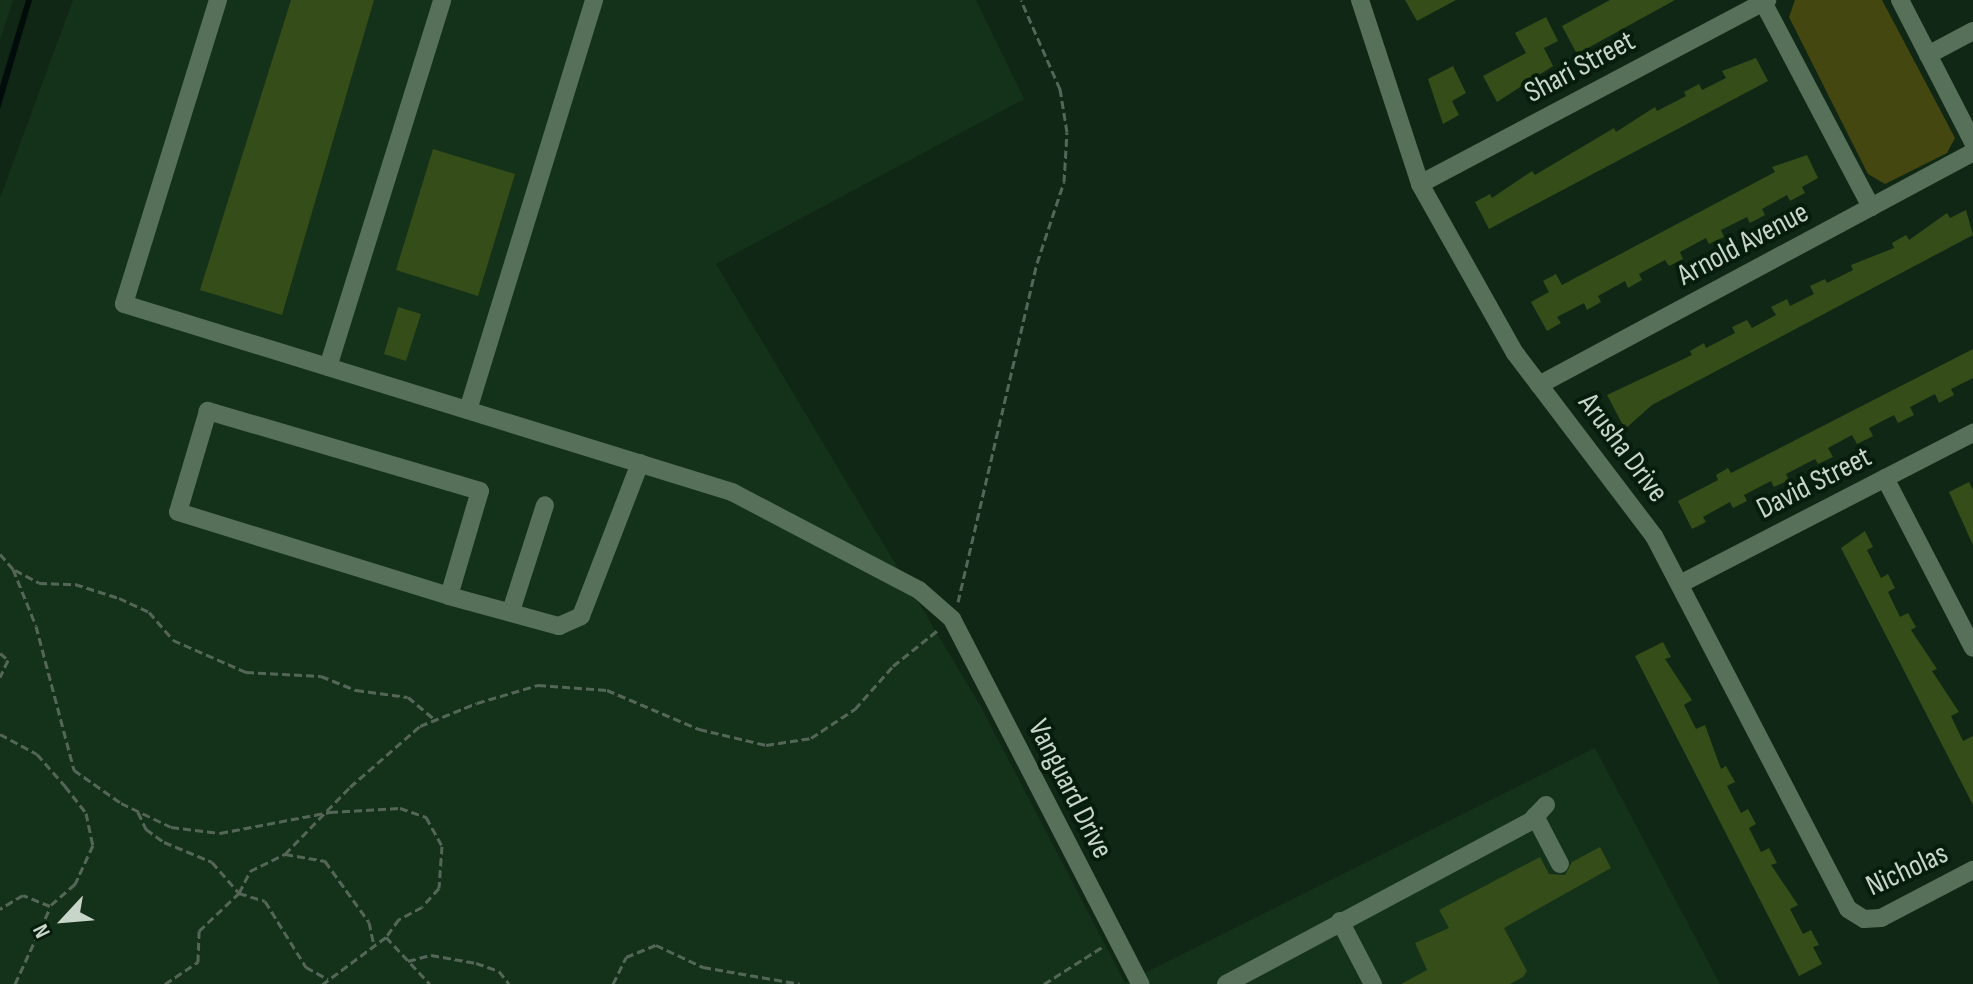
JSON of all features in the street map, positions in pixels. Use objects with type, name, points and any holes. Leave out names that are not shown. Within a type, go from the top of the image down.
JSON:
[{"type":"street","points":[[218,0],[124,304],[640,463],[581,616],[559,626],[449,596],[178,512],[208,411],[480,491],[449,596]]},
{"type":"street","points":[[328,367],[442,0]]},
{"type":"street","points":[[468,410],[594,0]]},
{"type":"street","name":"Arusha Drive","points":[[1360,0],[1420,184],[1539,385],[1639,513],[1680,584],[1845,903],[1864,919]]},
{"type":"street","points":[[1900,0],[1973,142]]},
{"type":"street","points":[[1765,1],[1871,207]]},
{"type":"street","name":"Shari Street","points":[[1420,184],[1765,1]]},
{"type":"street","points":[[1928,55],[1973,31]]},
{"type":"street","name":"Arnold Avenue","points":[[1539,385],[1973,152]]},
{"type":"street","name":"David Street","points":[[1680,584],[1973,433]]},
{"type":"street","name":"Vanguard Drive","points":[[640,463],[732,492],[919,590],[952,619],[1140,984]]},
{"type":"street","points":[[1885,478],[1973,648]]},
{"type":"street","points":[[511,611],[545,505]]},
{"type":"street","points":[[1226,984],[1541,811],[1560,864]]},
{"type":"street","name":"Nicholas","points":[[1864,919],[1881,918],[1973,870]]},
{"type":"street","points":[[1340,921],[1373,984]]},
{"type":"path","points":[[0,554],[13,569],[36,626],[74,770],[138,811],[171,827],[220,833],[330,812],[400,808],[426,817],[442,846],[439,888],[422,907],[399,919],[386,937],[331,982],[323,984]]},
{"type":"path","points":[[13,569],[39,583],[75,584],[119,598],[149,612],[173,640],[246,672],[321,676],[356,690],[408,697],[435,720]]},
{"type":"path","points":[[0,653],[8,660],[0,677]]},
{"type":"path","points":[[0,734],[37,754],[86,813],[93,845],[75,884],[50,906],[15,984]]},
{"type":"path","points":[[138,811],[146,829],[212,862],[239,893],[265,901],[306,967],[331,982]]},
{"type":"path","points":[[165,984],[198,962],[199,931],[239,893],[250,871],[285,854],[330,812]]},
{"type":"path","points":[[285,854],[325,861],[369,922],[374,946]]},
{"type":"path","points":[[0,909],[23,895],[50,906]]},
{"type":"path","points":[[386,937],[430,984]]},
{"type":"path","points":[[1044,984],[1116,938]]},
{"type":"path","points":[[613,984],[626,957],[656,945],[703,967],[800,984]]},
{"type":"path","points":[[408,961],[431,955],[476,963],[499,971],[509,984]]},
{"type":"shaded area","points":[[0,0],[13,0],[0,40]]},
{"type":"shaded area","points":[[26,0],[32,0],[0,109],[0,86]]},
{"type":"shaded area","points":[[73,0],[976,0],[1024,99],[716,264],[980,705],[1125,983],[1595,748],[1720,984],[0,984],[0,198]]},
{"type":"shaded area","points":[[1795,0],[1882,0],[1955,138],[1947,153],[1885,184],[1868,174],[1789,17]]},
{"type":"building","points":[[291,0],[374,0],[282,315],[200,290]]},
{"type":"building","points":[[1405,0],[1456,0],[1417,21]]},
{"type":"building","points":[[1610,0],[1675,0],[1577,54],[1562,26]]},
{"type":"building","points":[[1546,17],[1558,41],[1544,48],[1553,66],[1497,102],[1483,76],[1526,53],[1515,33]]},
{"type":"building","points":[[1756,58],[1768,81],[1489,229],[1475,202],[1490,194],[1492,198],[1532,171],[1535,175],[1614,128],[1616,132],[1655,107],[1657,111],[1686,96],[1684,92],[1699,84],[1702,90],[1726,78],[1722,71]]},
{"type":"building","points":[[1453,66],[1466,93],[1452,101],[1459,115],[1443,124],[1428,79]]},
{"type":"building","points":[[433,149],[515,174],[478,296],[396,270]]},
{"type":"building","points":[[1807,155],[1818,178],[1802,187],[1805,193],[1790,201],[1787,195],[1762,209],[1765,215],[1750,223],[1747,217],[1721,230],[1724,237],[1709,244],[1706,238],[1680,252],[1683,259],[1669,266],[1665,260],[1639,274],[1642,280],[1628,288],[1625,281],[1598,296],[1601,302],[1587,310],[1584,303],[1557,317],[1561,323],[1547,331],[1531,302],[1549,292],[1543,281],[1556,274],[1562,285],[1775,172],[1772,167]]},
{"type":"building","points":[[1966,210],[1973,235],[1652,405],[1625,429],[1607,395],[1692,355],[1690,351],[1704,343],[1706,348],[1735,333],[1732,327],[1747,320],[1752,328],[1776,315],[1771,307],[1787,299],[1790,306],[1814,294],[1810,286],[1825,279],[1827,283],[1853,270],[1851,265],[1894,248],[1892,243],[1906,235],[1909,240],[1947,213],[1950,218]]},
{"type":"building","points":[[398,307],[421,314],[406,361],[384,354]]},
{"type":"building","points":[[1973,349],[1973,378],[1951,389],[1954,395],[1939,403],[1935,394],[1910,407],[1914,415],[1898,423],[1894,415],[1869,428],[1873,436],[1857,444],[1852,435],[1828,448],[1833,457],[1818,464],[1815,459],[1786,474],[1789,480],[1774,487],[1771,481],[1744,495],[1747,501],[1733,508],[1730,502],[1703,517],[1706,522],[1692,529],[1678,501],[1718,480],[1716,475],[1728,468],[1731,473]]},
{"type":"building","points":[[1969,482],[1973,490],[1973,545],[1949,492]]},
{"type":"building","points":[[1865,531],[1873,547],[1867,550],[1881,578],[1888,574],[1895,588],[1888,592],[1900,617],[1908,613],[1916,627],[1911,630],[1937,669],[1932,671],[1959,712],[1951,716],[1963,741],[1973,736],[1973,805],[1841,548]]},
{"type":"building","points":[[1663,642],[1671,657],[1665,659],[1692,700],[1684,705],[1696,729],[1705,725],[1721,769],[1726,766],[1735,782],[1727,786],[1741,813],[1748,809],[1756,824],[1749,828],[1761,852],[1769,848],[1777,863],[1771,865],[1798,905],[1790,909],[1803,934],[1811,930],[1819,945],[1813,947],[1822,964],[1799,976],[1635,656]]},
{"type":"building","points":[[1600,847],[1611,868],[1504,928],[1527,971],[1523,977],[1510,984],[1401,984],[1427,970],[1415,943],[1449,928],[1439,910],[1540,857],[1549,874],[1565,875],[1572,862]]}]
